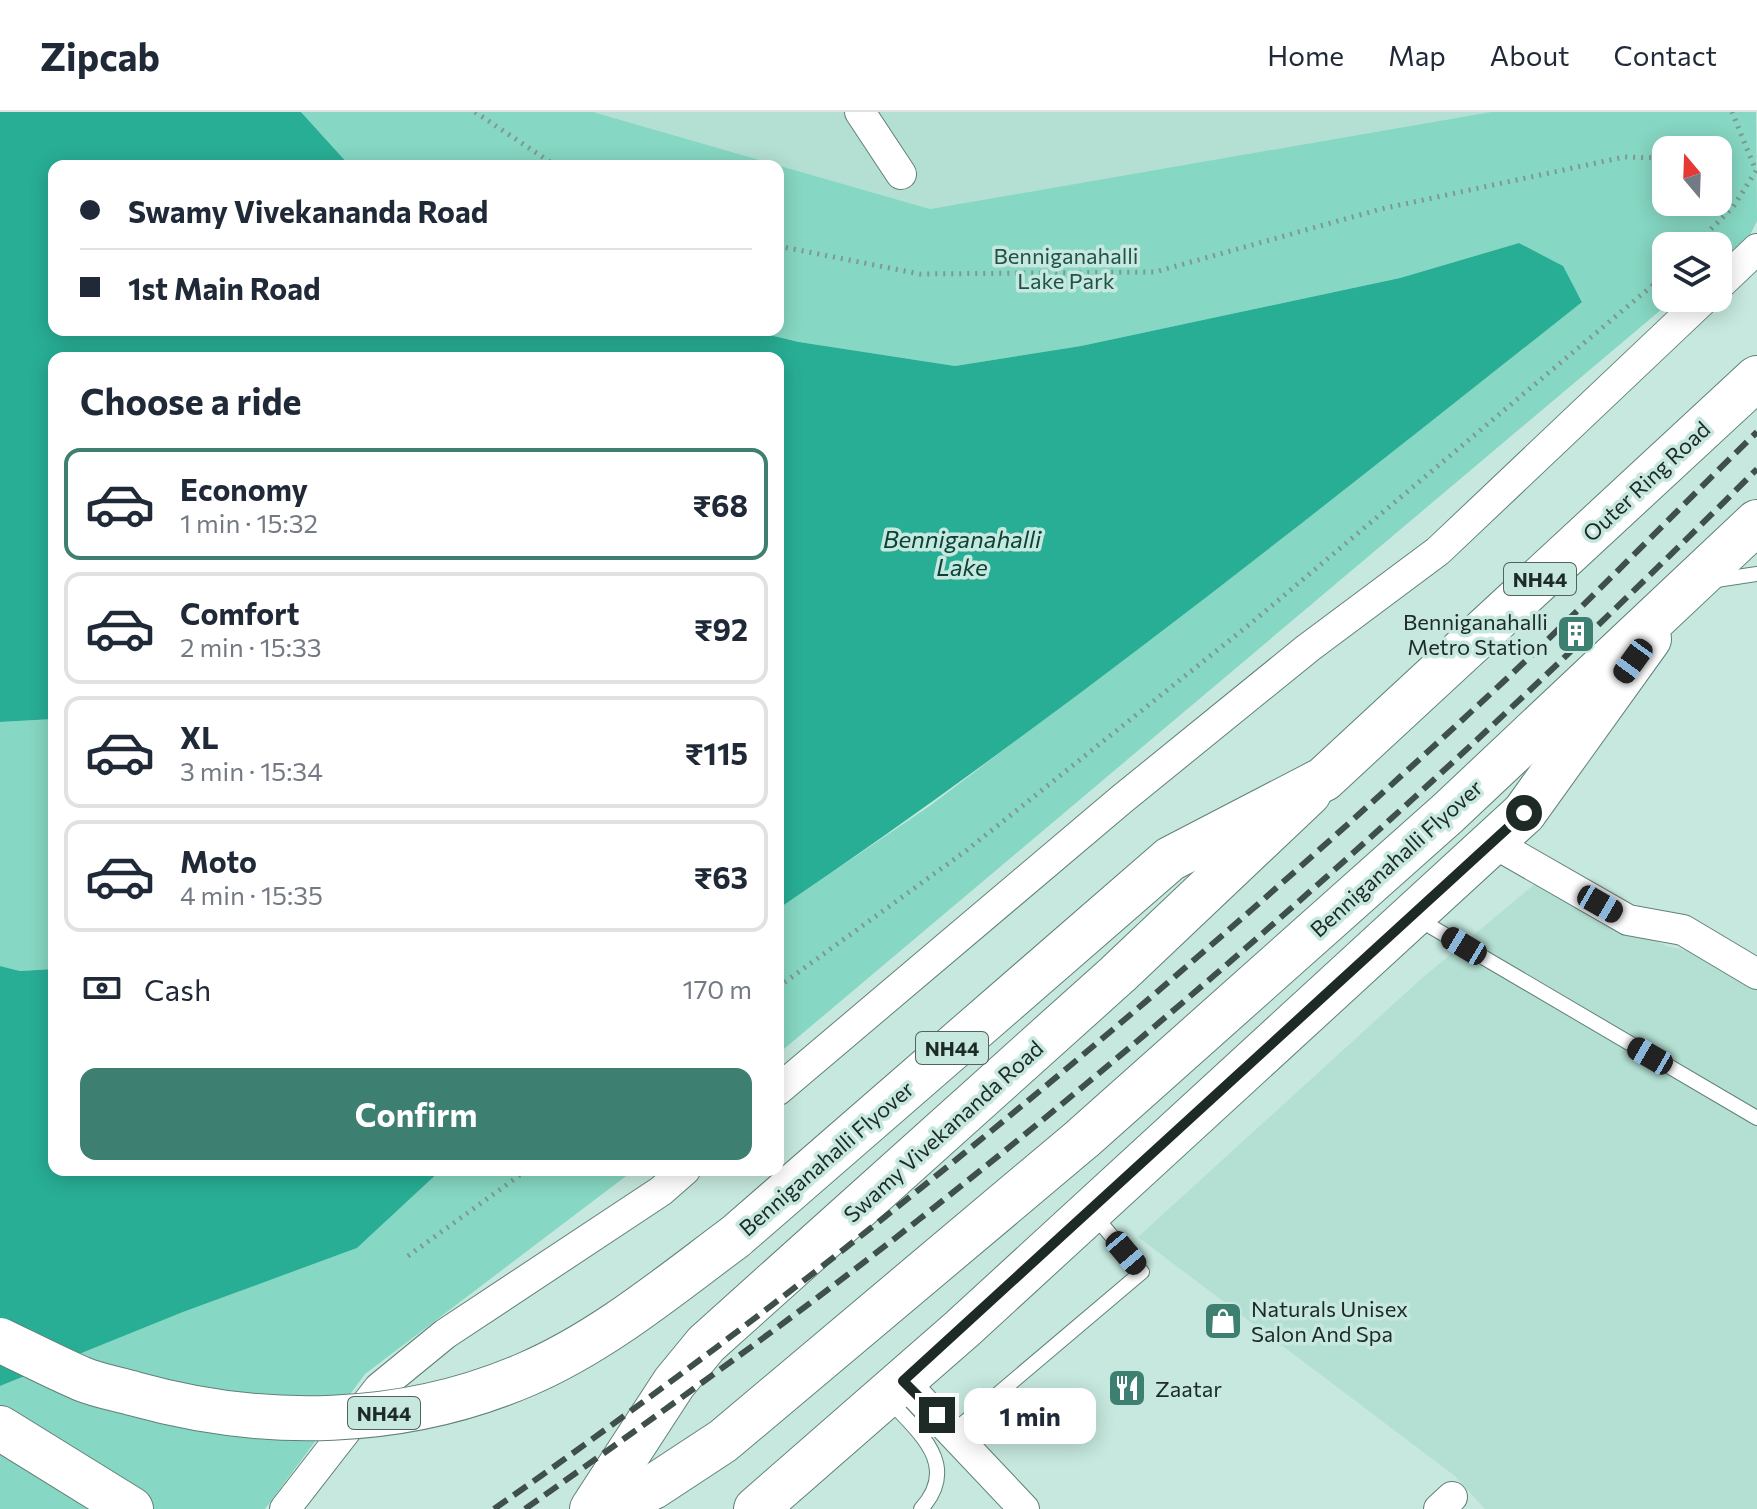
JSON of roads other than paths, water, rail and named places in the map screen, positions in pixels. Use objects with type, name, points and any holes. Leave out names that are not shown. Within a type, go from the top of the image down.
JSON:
[{"type":"main road","name":"Outer Ring Road","points":[[1324,779],[1757,378]]},
{"type":"main road","points":[[771,1501],[1524,813],[1688,585],[1757,522]]},
{"type":"main road","name":"Benniganahalli Flyover","points":[[608,1509],[653,1487],[723,1441],[1082,1139],[1448,813],[1688,585]]},
{"type":"main road","name":"Benniganahalli Flyover","points":[[0,1340],[84,1380],[174,1405],[268,1419],[359,1417],[445,1402],[528,1374],[622,1321],[735,1237],[1170,859],[1324,779]]},
{"type":"main road","name":"Swamy Vivekananda Road","points":[[592,1509],[674,1383],[706,1344],[1118,974],[1324,779]]},
{"type":"main road","points":[[0,1428],[131,1509]]},
{"type":"street","points":[[860,112],[901,174]]},
{"type":"street","points":[[1732,273],[1757,249]]},
{"type":"street","points":[[784,1085],[1122,799],[1308,648],[1438,551],[1690,312]]},
{"type":"street","points":[[1492,842],[1628,920],[1683,930],[1757,974]]},
{"type":"street","points":[[285,1509],[379,1388],[445,1334],[661,1191],[678,1176]]},
{"type":"street","points":[[894,1389],[954,1431],[1024,1509]]},
{"type":"lane","points":[[1688,585],[1757,574]]},
{"type":"lane","points":[[1411,915],[1757,1118]]},
{"type":"lane","points":[[954,1431],[1142,1272],[1090,1211]]},
{"type":"lane","points":[[894,1389],[935,1451],[937,1479],[921,1509]]},
{"type":"water","name":"Benniganahalli Lake","points":[[0,112],[301,112],[345,160],[48,160],[48,336],[774,336],[955,366],[1081,346],[1400,278],[1519,243],[1563,266],[1582,302],[1085,689],[784,905],[784,352],[48,352],[48,719],[0,722]]},
{"type":"water","points":[[0,966],[20,971],[48,969],[48,1176],[435,1176],[357,1248],[183,1312],[0,1386]]},
{"type":"railway","points":[[494,1509],[757,1317],[1012,1114],[1136,1009],[1260,903],[1501,684],[1757,432]]},
{"type":"railway","points":[[525,1509],[869,1258],[1135,1043],[1243,951],[1453,762],[1757,469]]},
{"type":"place","name":"Benniganahalli Metro Station","points":[[1576,634]]},
{"type":"place","name":"Naturals Unisex Salon And Spa","points":[[1223,1321]]},
{"type":"place","name":"Zaatar","points":[[1127,1388]]},
{"type":"park label","name":"Benniganahalli Lake Park","points":[[1066,268]]}]
